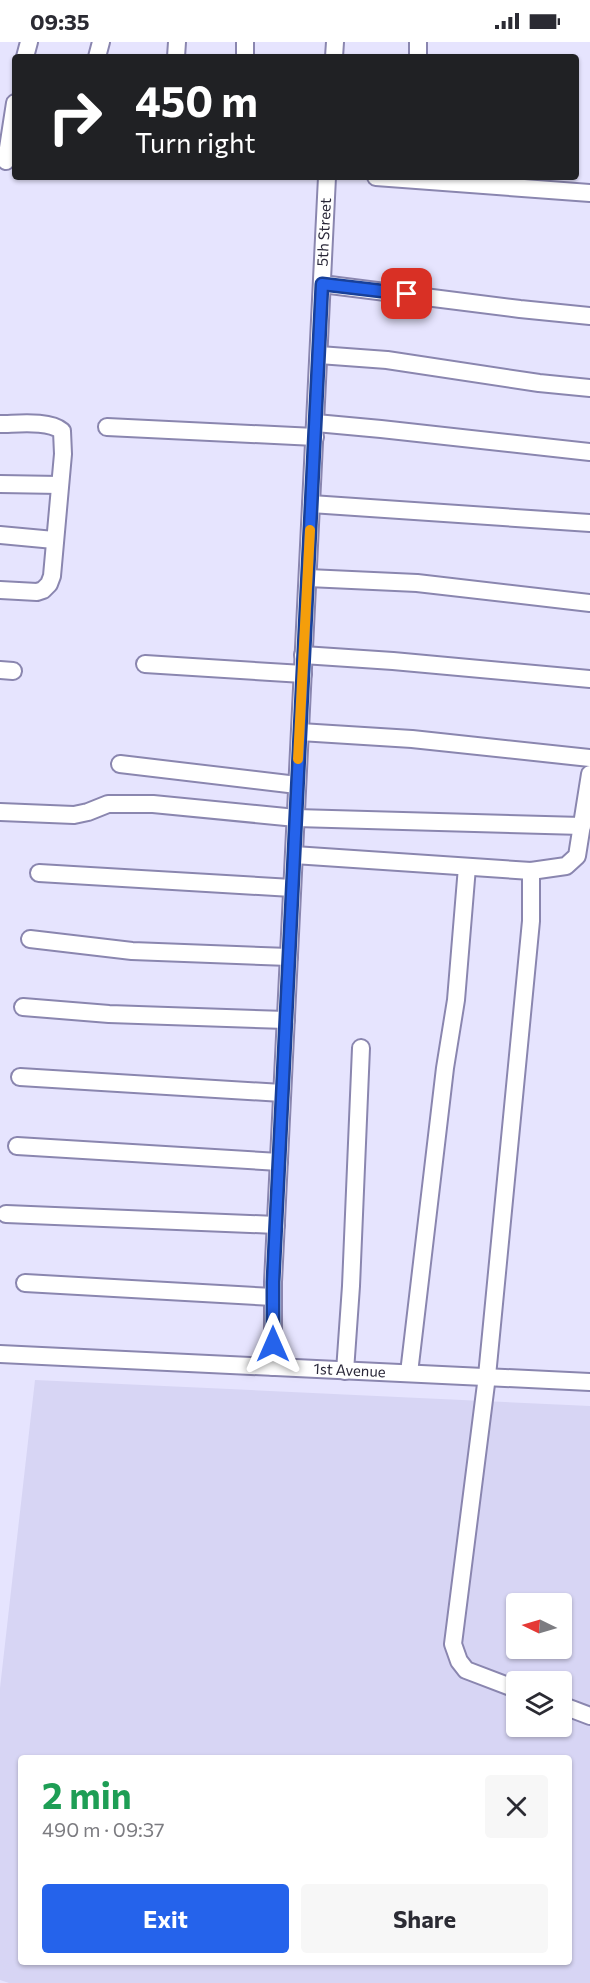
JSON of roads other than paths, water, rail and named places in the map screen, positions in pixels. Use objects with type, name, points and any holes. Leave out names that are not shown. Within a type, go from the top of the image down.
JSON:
[{"type":"street","points":[[7,161],[12,125]]},
{"type":"street","name":"5th Street","points":[[273,1367],[276,1225],[327,180]]},
{"type":"street","points":[[453,180],[590,193]]},
{"type":"street","points":[[322,284],[590,316]]},
{"type":"street","points":[[319,355],[387,360],[539,384],[590,388]]},
{"type":"street","points":[[0,424],[47,425],[57,428],[62,431],[63,454],[52,576],[49,584],[37,592],[0,590]]},
{"type":"street","points":[[107,427],[381,429],[590,452]]},
{"type":"street","points":[[0,484],[60,485]]},
{"type":"street","points":[[312,504],[590,523]]},
{"type":"street","points":[[0,535],[54,540]]},
{"type":"street","points":[[308,578],[417,583],[590,603]]},
{"type":"street","points":[[303,655],[393,660],[590,679]]},
{"type":"street","points":[[146,664],[303,674]]},
{"type":"street","points":[[300,732],[412,739],[590,758]]},
{"type":"street","points":[[120,764],[297,785]]},
{"type":"street","points":[[294,855],[531,871],[566,866],[578,856],[584,832],[590,774]]},
{"type":"street","points":[[0,812],[74,815],[108,804],[153,804],[296,818],[584,832]]},
{"type":"street","points":[[409,1373],[445,1068],[456,1000],[467,867]]},
{"type":"street","points":[[506,1685],[466,1670],[459,1661],[453,1644],[487,1376],[531,921],[531,871]]},
{"type":"street","points":[[39,873],[292,888]]},
{"type":"street","points":[[30,939],[132,951],[289,957]]},
{"type":"street","points":[[23,1007],[109,1014],[286,1020]]},
{"type":"street","points":[[345,1371],[352,1275],[361,1048]]},
{"type":"street","points":[[20,1077],[282,1093]]},
{"type":"street","points":[[17,1146],[279,1162]]},
{"type":"street","points":[[6,1214],[276,1225]]},
{"type":"street","points":[[25,1283],[273,1298]]},
{"type":"street","name":"1st Avenue","points":[[0,1354],[590,1382]]},
{"type":"street","points":[[572,1709],[590,1716]]}]
